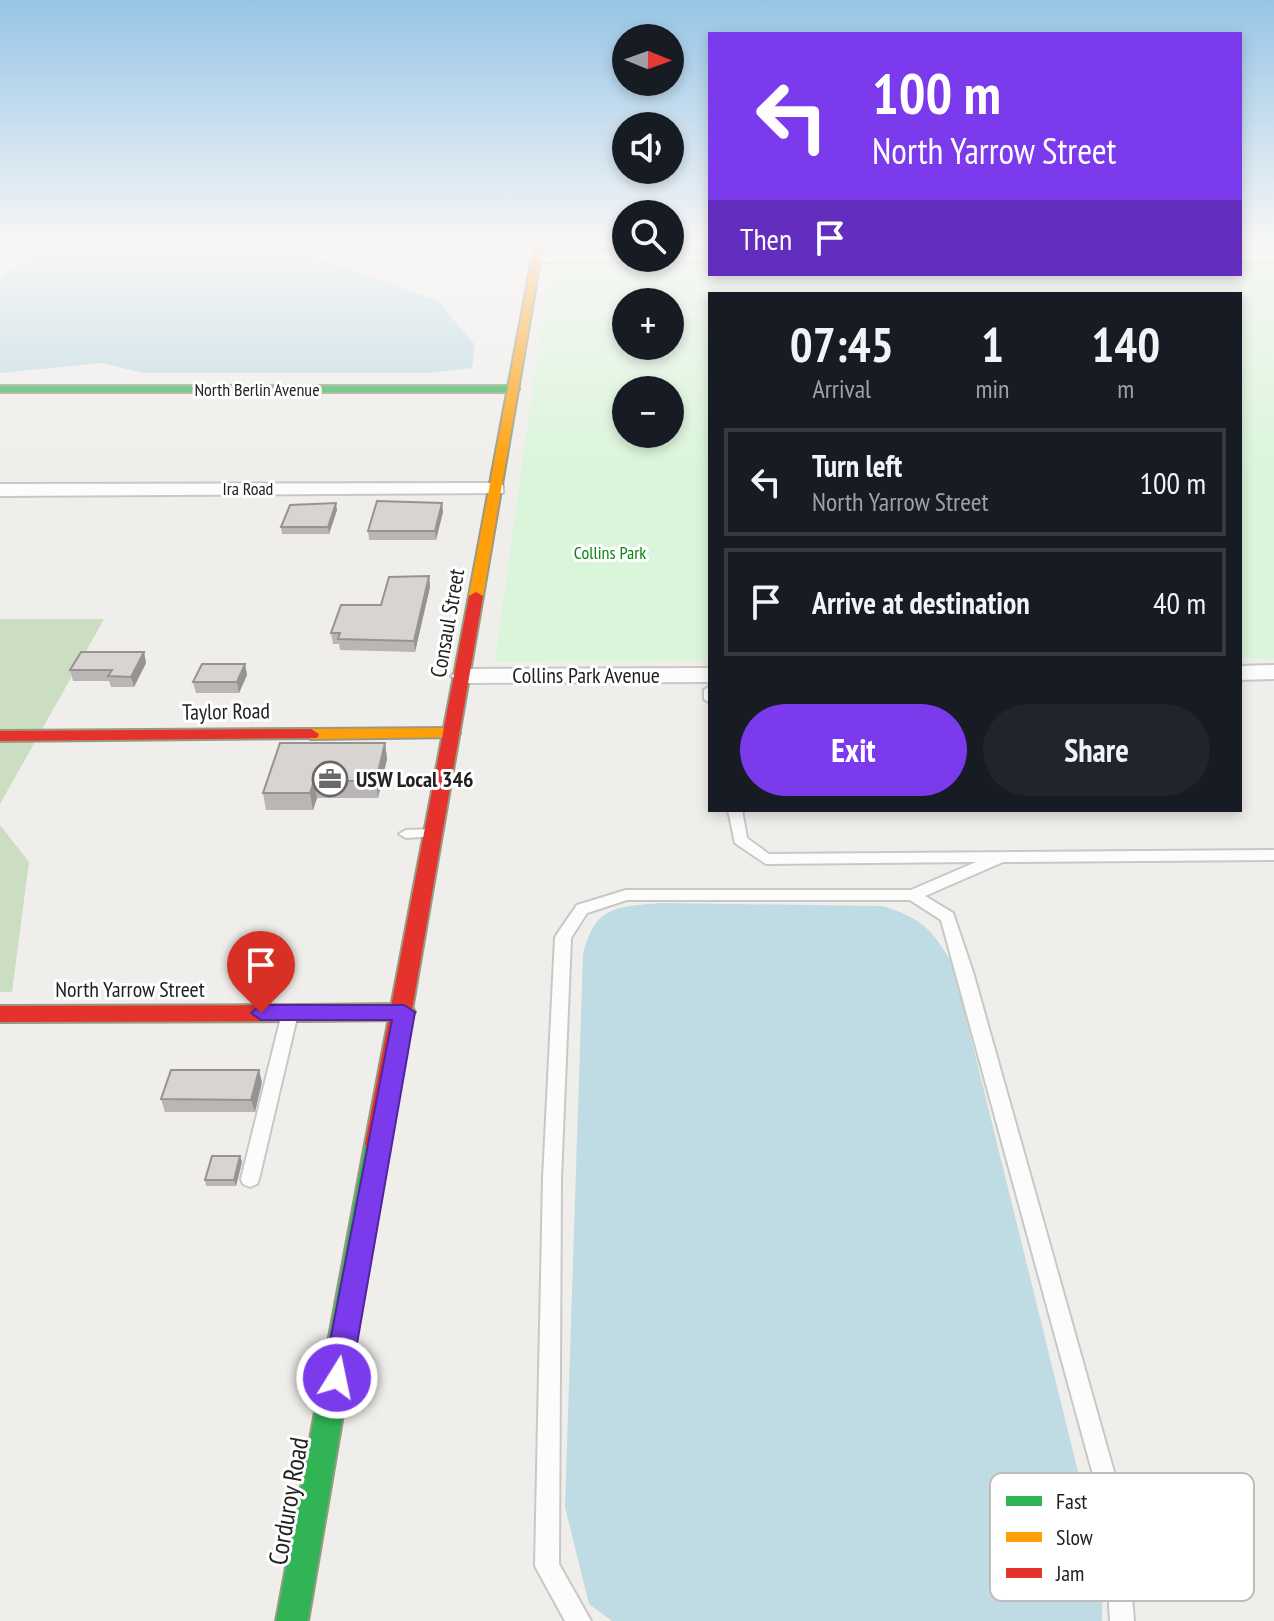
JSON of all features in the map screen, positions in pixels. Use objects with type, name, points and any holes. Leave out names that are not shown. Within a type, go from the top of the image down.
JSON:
[{"type":"street","name":"Consaul Street","points":[[404,1012],[525,319]]},
{"type":"street","name":"North Berlin Avenue","points":[[0,389],[513,389]]},
{"type":"street","name":"Ira Road","points":[[0,490],[496,489]]},
{"type":"street","points":[[1242,673],[1274,672]]},
{"type":"street","name":"Collins Park Avenue","points":[[462,676],[708,675]]},
{"type":"street","name":"Taylor Road","points":[[0,736],[254,742],[452,733]]},
{"type":"street","name":"North Yarrow Street","points":[[0,1014],[404,1012]]},
{"type":"street","name":"Corduroy Road","points":[[292,1621],[404,1012]]},
{"type":"lane","points":[[735,812],[740,840],[766,859],[1274,855]]},
{"type":"lane","points":[[406,834],[433,833]]},
{"type":"lane","points":[[579,1621],[547,1566],[552,1179],[563,938],[582,909],[626,895],[913,895],[1001,857]]},
{"type":"lane","points":[[913,895],[948,917],[1103,1473]]},
{"type":"lane","points":[[250,1179],[290,1013]]},
{"type":"lane","points":[[1121,1601],[1122,1621]]},
{"type":"green space","name":"Collins Park","points":[[542,319],[612,319],[612,360],[684,360],[684,319],[708,319],[708,661],[495,662]]},
{"type":"green space","name":"Collins Park","points":[[1242,319],[1274,319],[1274,659],[1242,659]]},
{"type":"green space","points":[[0,619],[104,619],[0,804]]},
{"type":"green space","points":[[0,825],[29,862],[12,992],[0,992]]},
{"type":"water","points":[[0,319],[453,319],[475,345],[472,368],[430,373],[143,373],[102,363],[0,373]]},
{"type":"water","points":[[662,903],[882,906],[917,920],[946,953],[953,965],[1078,1473],[990,1473],[990,1601],[1102,1601],[1102,1621],[612,1621],[589,1604],[565,1507],[583,955],[594,926],[601,918],[620,908]]},
{"type":"building","points":[[377,501],[442,503],[435,531],[368,531]]},
{"type":"building","points":[[336,503],[328,527],[281,527],[290,505]]},
{"type":"building","points":[[429,576],[414,641],[338,639],[340,633],[331,633],[341,605],[381,605],[389,577]]},
{"type":"building","points":[[81,652],[144,652],[131,677],[108,676],[112,670],[70,670]]},
{"type":"building","points":[[202,664],[245,664],[237,682],[193,682]]},
{"type":"building","points":[[280,743],[385,743],[376,781],[314,781],[310,793],[263,793]]},
{"type":"building","points":[[171,1070],[259,1070],[251,1100],[161,1099]]},
{"type":"building","points":[[212,1156],[240,1156],[234,1180],[205,1180]]},
{"type":"traffic: fast","points":[[0,389],[513,389]]},
{"type":"traffic: fast","points":[[292,1621],[377,1144]]},
{"type":"traffic: slow","points":[[476,596],[525,319]]},
{"type":"traffic: slow","points":[[311,734],[452,733]]},
{"type":"traffic: slow","points":[[302,1013],[404,1012]]},
{"type":"traffic: jam","points":[[377,1144],[476,596]]},
{"type":"traffic: jam","points":[[0,736],[311,734]]},
{"type":"traffic: jam","points":[[0,1014],[302,1013]]},
{"type":"place","name":"USW Local 346","points":[[330,779]]},
{"type":"route","points":[[261,1013],[404,1012],[337,1378]]}]
